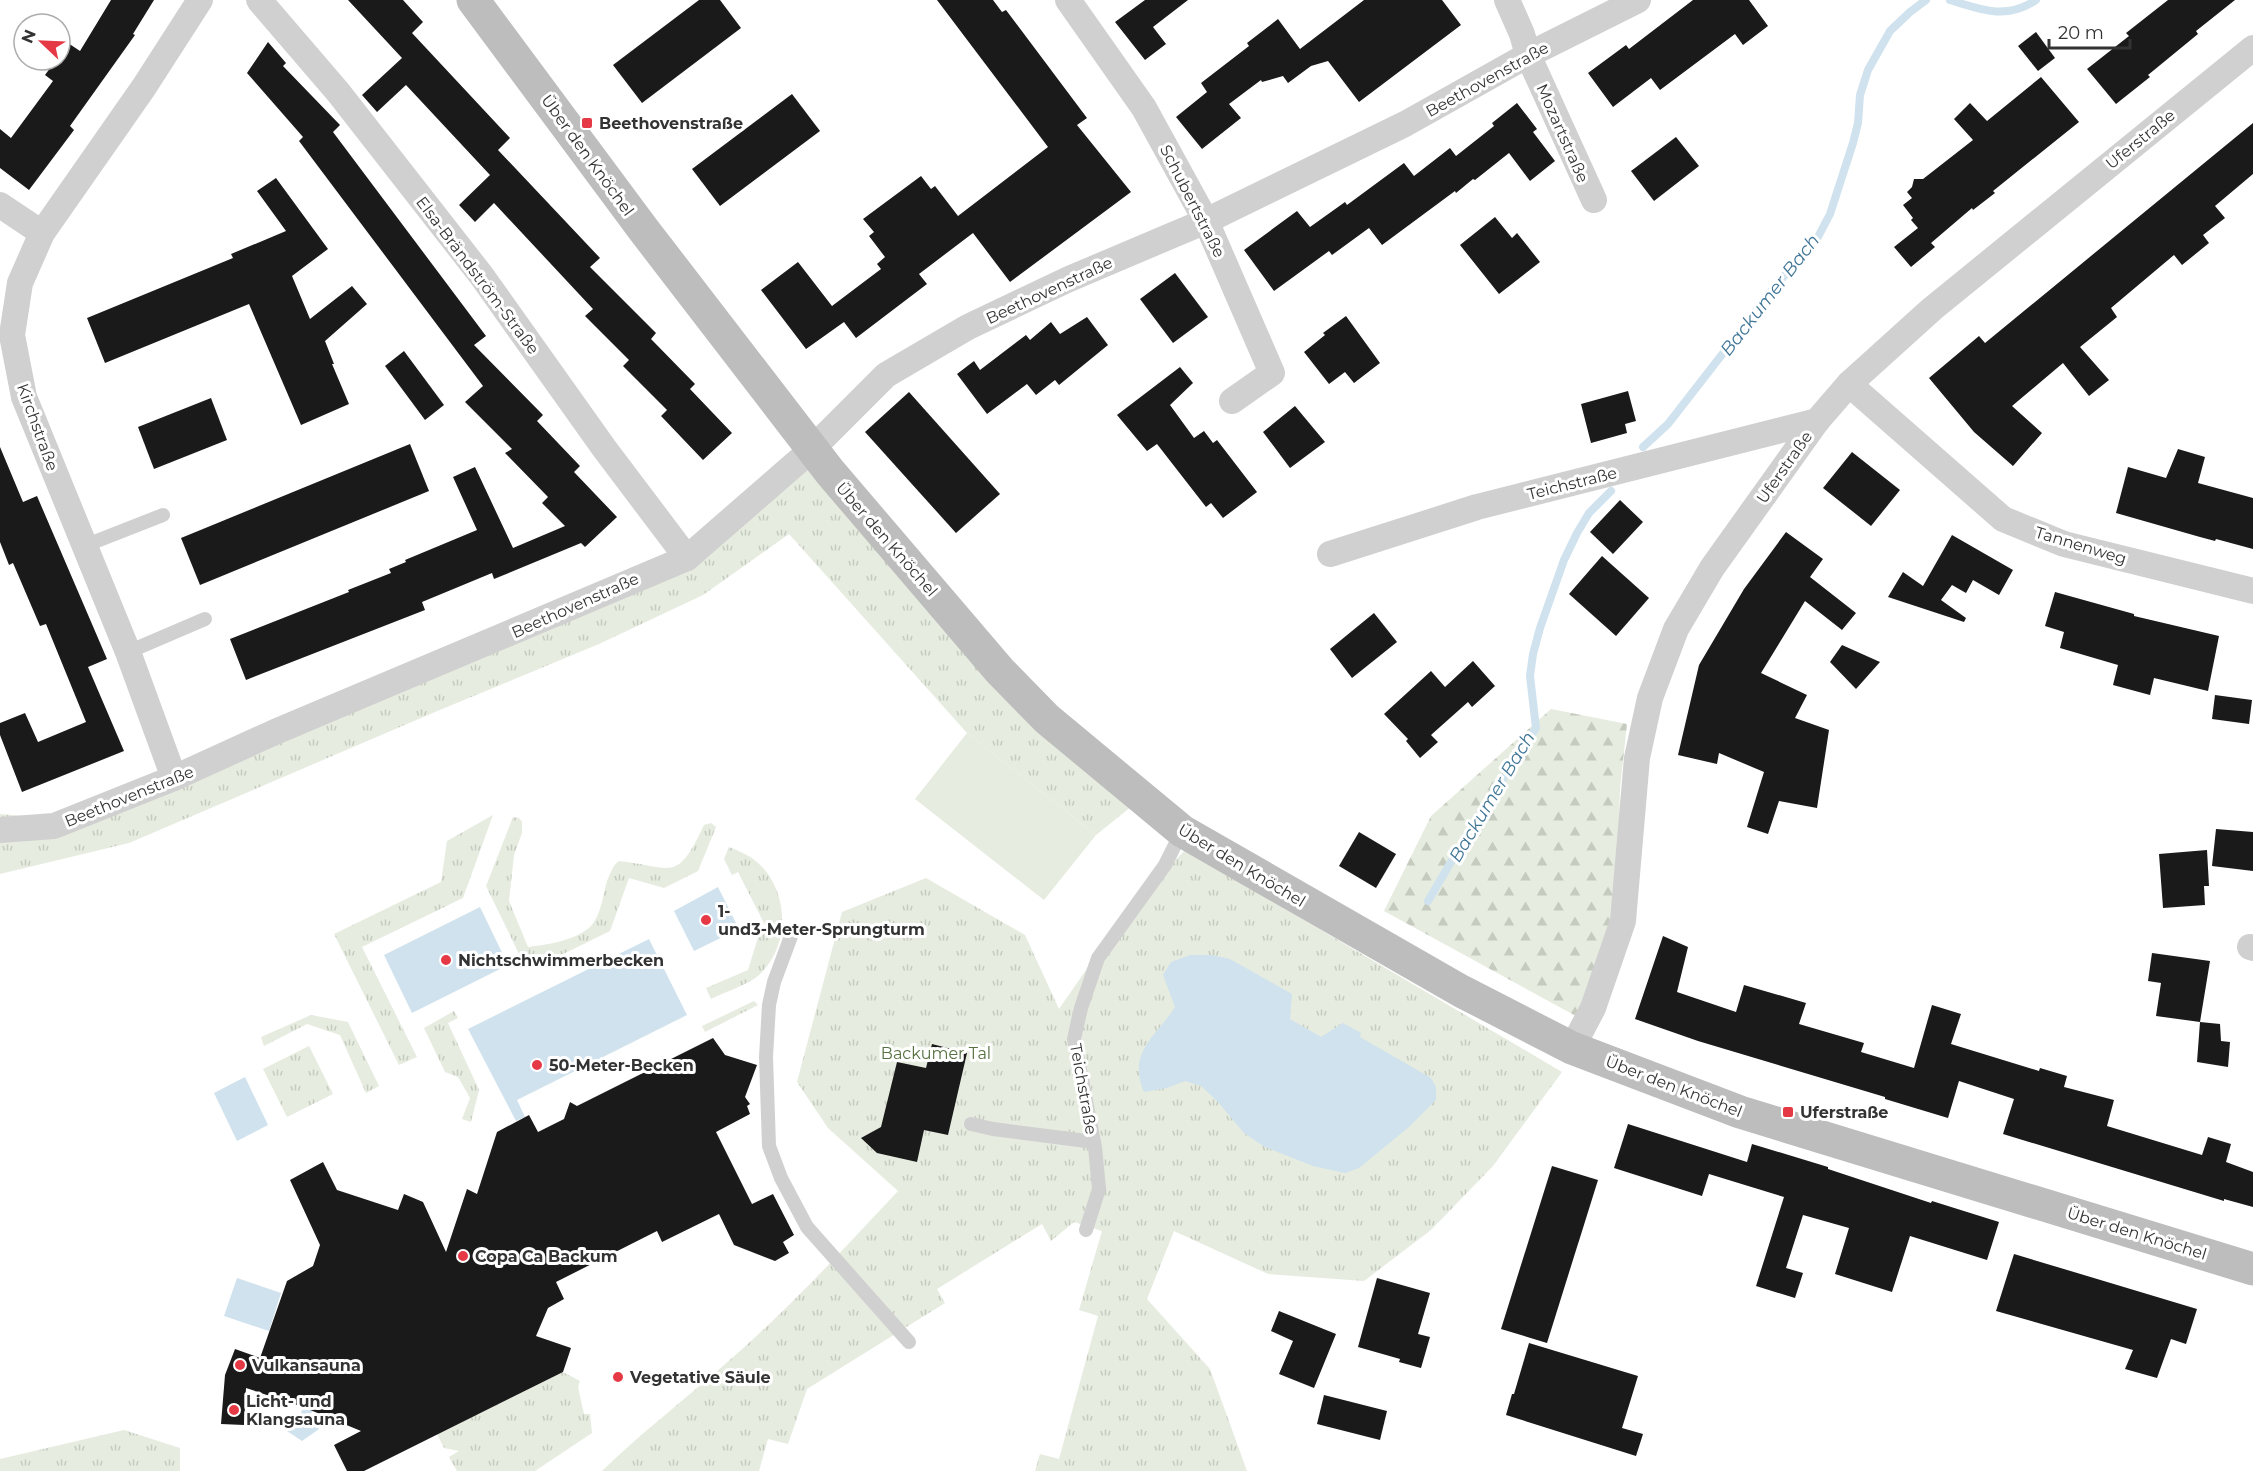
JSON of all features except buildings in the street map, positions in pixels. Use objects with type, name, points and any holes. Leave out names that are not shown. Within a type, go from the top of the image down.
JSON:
[{"type":"main road","name":"Über den Knöchel","points":[[473,0],[811,450],[1000,671],[1047,719],[1182,831],[1420,968],[1572,1048],[1740,1112],[2253,1269]]},
{"type":"street","name":"Kirchstraße","points":[[174,778],[128,652],[24,397],[12,335],[20,283],[42,233],[144,87],[200,0]]},
{"type":"street","name":"Elsa-Brändström-Straße","points":[[259,0],[338,92],[481,275],[604,448],[687,558]]},
{"type":"street","name":"Schubertstraße","points":[[1068,0],[1144,108],[1206,221],[1272,373],[1233,401]]},
{"type":"street","name":"Mozartstraße","points":[[1507,0],[1522,34],[1528,55],[1593,200]]},
{"type":"street","name":"Beethovenstraße","points":[[0,830],[54,826],[174,778],[275,732],[687,558],[811,450],[886,375],[968,327],[1069,279],[1206,221],[1405,124],[1528,55],[1638,0]]},
{"type":"street","name":"Uferstraße","points":[[1572,1048],[1593,1008],[1623,921],[1637,758],[1650,698],[1676,629],[1712,568],[1817,421],[1849,384],[1932,309],[2253,48]]},
{"type":"street","points":[[0,205],[42,233]]},
{"type":"street","name":"Tannenweg","points":[[1849,384],[2003,519],[2064,544],[2253,591]]},
{"type":"street","name":"Teichstraße","points":[[1330,554],[1477,507],[1817,421]]},
{"type":"lane","points":[[84,546],[163,515]]},
{"type":"lane","points":[[128,652],[205,619]]},
{"type":"lane","name":"Teichstraße","points":[[1086,1230],[1099,1189],[1094,1142],[1074,1039],[1081,1008],[1098,958],[1165,865],[1182,831]]},
{"type":"lane","points":[[793,931],[774,982],[769,1005],[766,1057],[769,1146],[781,1178],[807,1227],[909,1342]]},
{"type":"lane","points":[[971,1124],[1094,1142]]},
{"type":"green space","points":[[811,450],[1142,798],[1096,835],[967,733],[789,534],[703,595],[599,644],[129,843],[0,874],[0,814],[38,817],[54,826],[646,573]]},
{"type":"green space","points":[[1551,709],[1627,724],[1620,789],[1618,868],[1609,938],[1582,1010],[1574,1015],[1384,911],[1431,816]]},
{"type":"green space","points":[[967,733],[1096,835],[1044,900],[915,799]]},
{"type":"green space","points":[[493,815],[463,898],[362,947],[417,1057],[399,1065],[334,934],[441,882],[447,841]]},
{"type":"green space","points":[[513,817],[519,818],[522,822],[522,833],[514,855],[509,901],[528,947],[570,938],[591,926],[599,911],[609,875],[619,861],[663,868],[672,867],[687,856],[704,825],[711,823],[716,827],[698,871],[664,888],[629,878],[610,931],[543,964],[521,958],[486,886]]},
{"type":"green space","points":[[729,847],[757,862],[768,874],[780,902],[781,933],[770,962],[756,978],[711,999],[706,988],[748,970],[760,931],[766,927],[738,872],[732,875],[724,859]]},
{"type":"green space","name":"Backumer Tal","points":[[1185,850],[1562,1072],[1493,1166],[1431,1230],[1364,1281],[1268,1274],[1174,1231],[1147,1299],[1210,1369],[1247,1471],[1035,1471],[1040,1454],[1059,1459],[1098,1316],[1079,1310],[1102,1231],[1074,1222],[1051,1241],[1042,1224],[937,1289],[945,1303],[807,1389],[788,1444],[768,1439],[759,1471],[602,1471],[769,1324],[898,1191],[828,1128],[797,1082],[842,912],[926,878],[1025,935],[1059,1009],[1126,912]]},
{"type":"green space","points":[[754,1001],[758,1005],[705,1032],[702,1026]]},
{"type":"green space","points":[[454,1011],[458,1018],[448,1023],[479,1090],[471,1122],[462,1119],[470,1098],[458,1077],[445,1072],[424,1028]]},
{"type":"green space","points":[[311,1015],[348,1022],[379,1086],[366,1093],[340,1035],[307,1024],[264,1046],[261,1037]]},
{"type":"green space","points":[[309,1046],[333,1094],[287,1117],[263,1069]]},
{"type":"green space","points":[[563,1372],[580,1381],[578,1387],[584,1414],[590,1414],[592,1433],[535,1471],[457,1471],[449,1457],[459,1451],[444,1448],[437,1434]]},
{"type":"green space","points":[[124,1430],[180,1448],[180,1471],[0,1471],[0,1459]]},
{"type":"water","name":"1- und3-Meter-Sprungturm","points":[[718,887],[739,929],[694,951],[674,911]]},
{"type":"water","name":"Nichtschwimmerbecken","points":[[480,907],[508,965],[412,1013],[384,955]]},
{"type":"water","name":"50-Meter-Becken","points":[[649,939],[687,1015],[517,1100],[525,1117],[516,1121],[468,1029]]},
{"type":"water","points":[[1190,955],[1212,955],[1230,959],[1292,994],[1290,1019],[1321,1037],[1343,1023],[1361,1033],[1360,1037],[1431,1078],[1436,1087],[1436,1100],[1409,1127],[1359,1168],[1345,1173],[1313,1166],[1265,1147],[1244,1133],[1201,1086],[1185,1081],[1167,1088],[1144,1092],[1139,1066],[1141,1056],[1175,1007],[1163,975],[1171,962]]},
{"type":"water","points":[[245,1077],[268,1125],[237,1141],[214,1093]]},
{"type":"water","points":[[237,1278],[281,1293],[269,1331],[224,1316]]},
{"type":"water","points":[[303,1407],[313,1411],[310,1414],[319,1423],[319,1429],[302,1441],[287,1431],[290,1424],[297,1424]]},
{"type":"waterway","name":"Backumer Bach","points":[[1643,447],[1668,424],[1773,289],[1818,237],[1830,214],[1853,143],[1858,123],[1860,95],[1868,70],[1890,31],[1926,0]]},
{"type":"waterway","name":"Backumer Bach","points":[[1950,0],[1994,11],[2015,10],[2036,0]]},
{"type":"waterway","name":"Backumer Bach","points":[[1428,901],[1474,823],[1536,728],[1530,676],[1540,628],[1564,560],[1577,533],[1589,513],[1611,491]]},
{"type":"place","name":"Beethovenstraße","points":[[587,123]]},
{"type":"place","name":"1- und3-Meter-Sprungturm","points":[[706,920]]},
{"type":"place","name":"Nichtschwimmerbecken","points":[[446,960]]},
{"type":"place","name":"50-Meter-Becken","points":[[537,1065]]},
{"type":"place","name":"Uferstraße","points":[[1788,1112]]},
{"type":"place","name":"Copa Ca Backum","points":[[463,1256]]},
{"type":"place","name":"Vulkansauna","points":[[240,1365]]},
{"type":"place","name":"Vegetative Säule","points":[[618,1377]]},
{"type":"place","name":"Licht- und Klangsauna","points":[[234,1410]]}]
